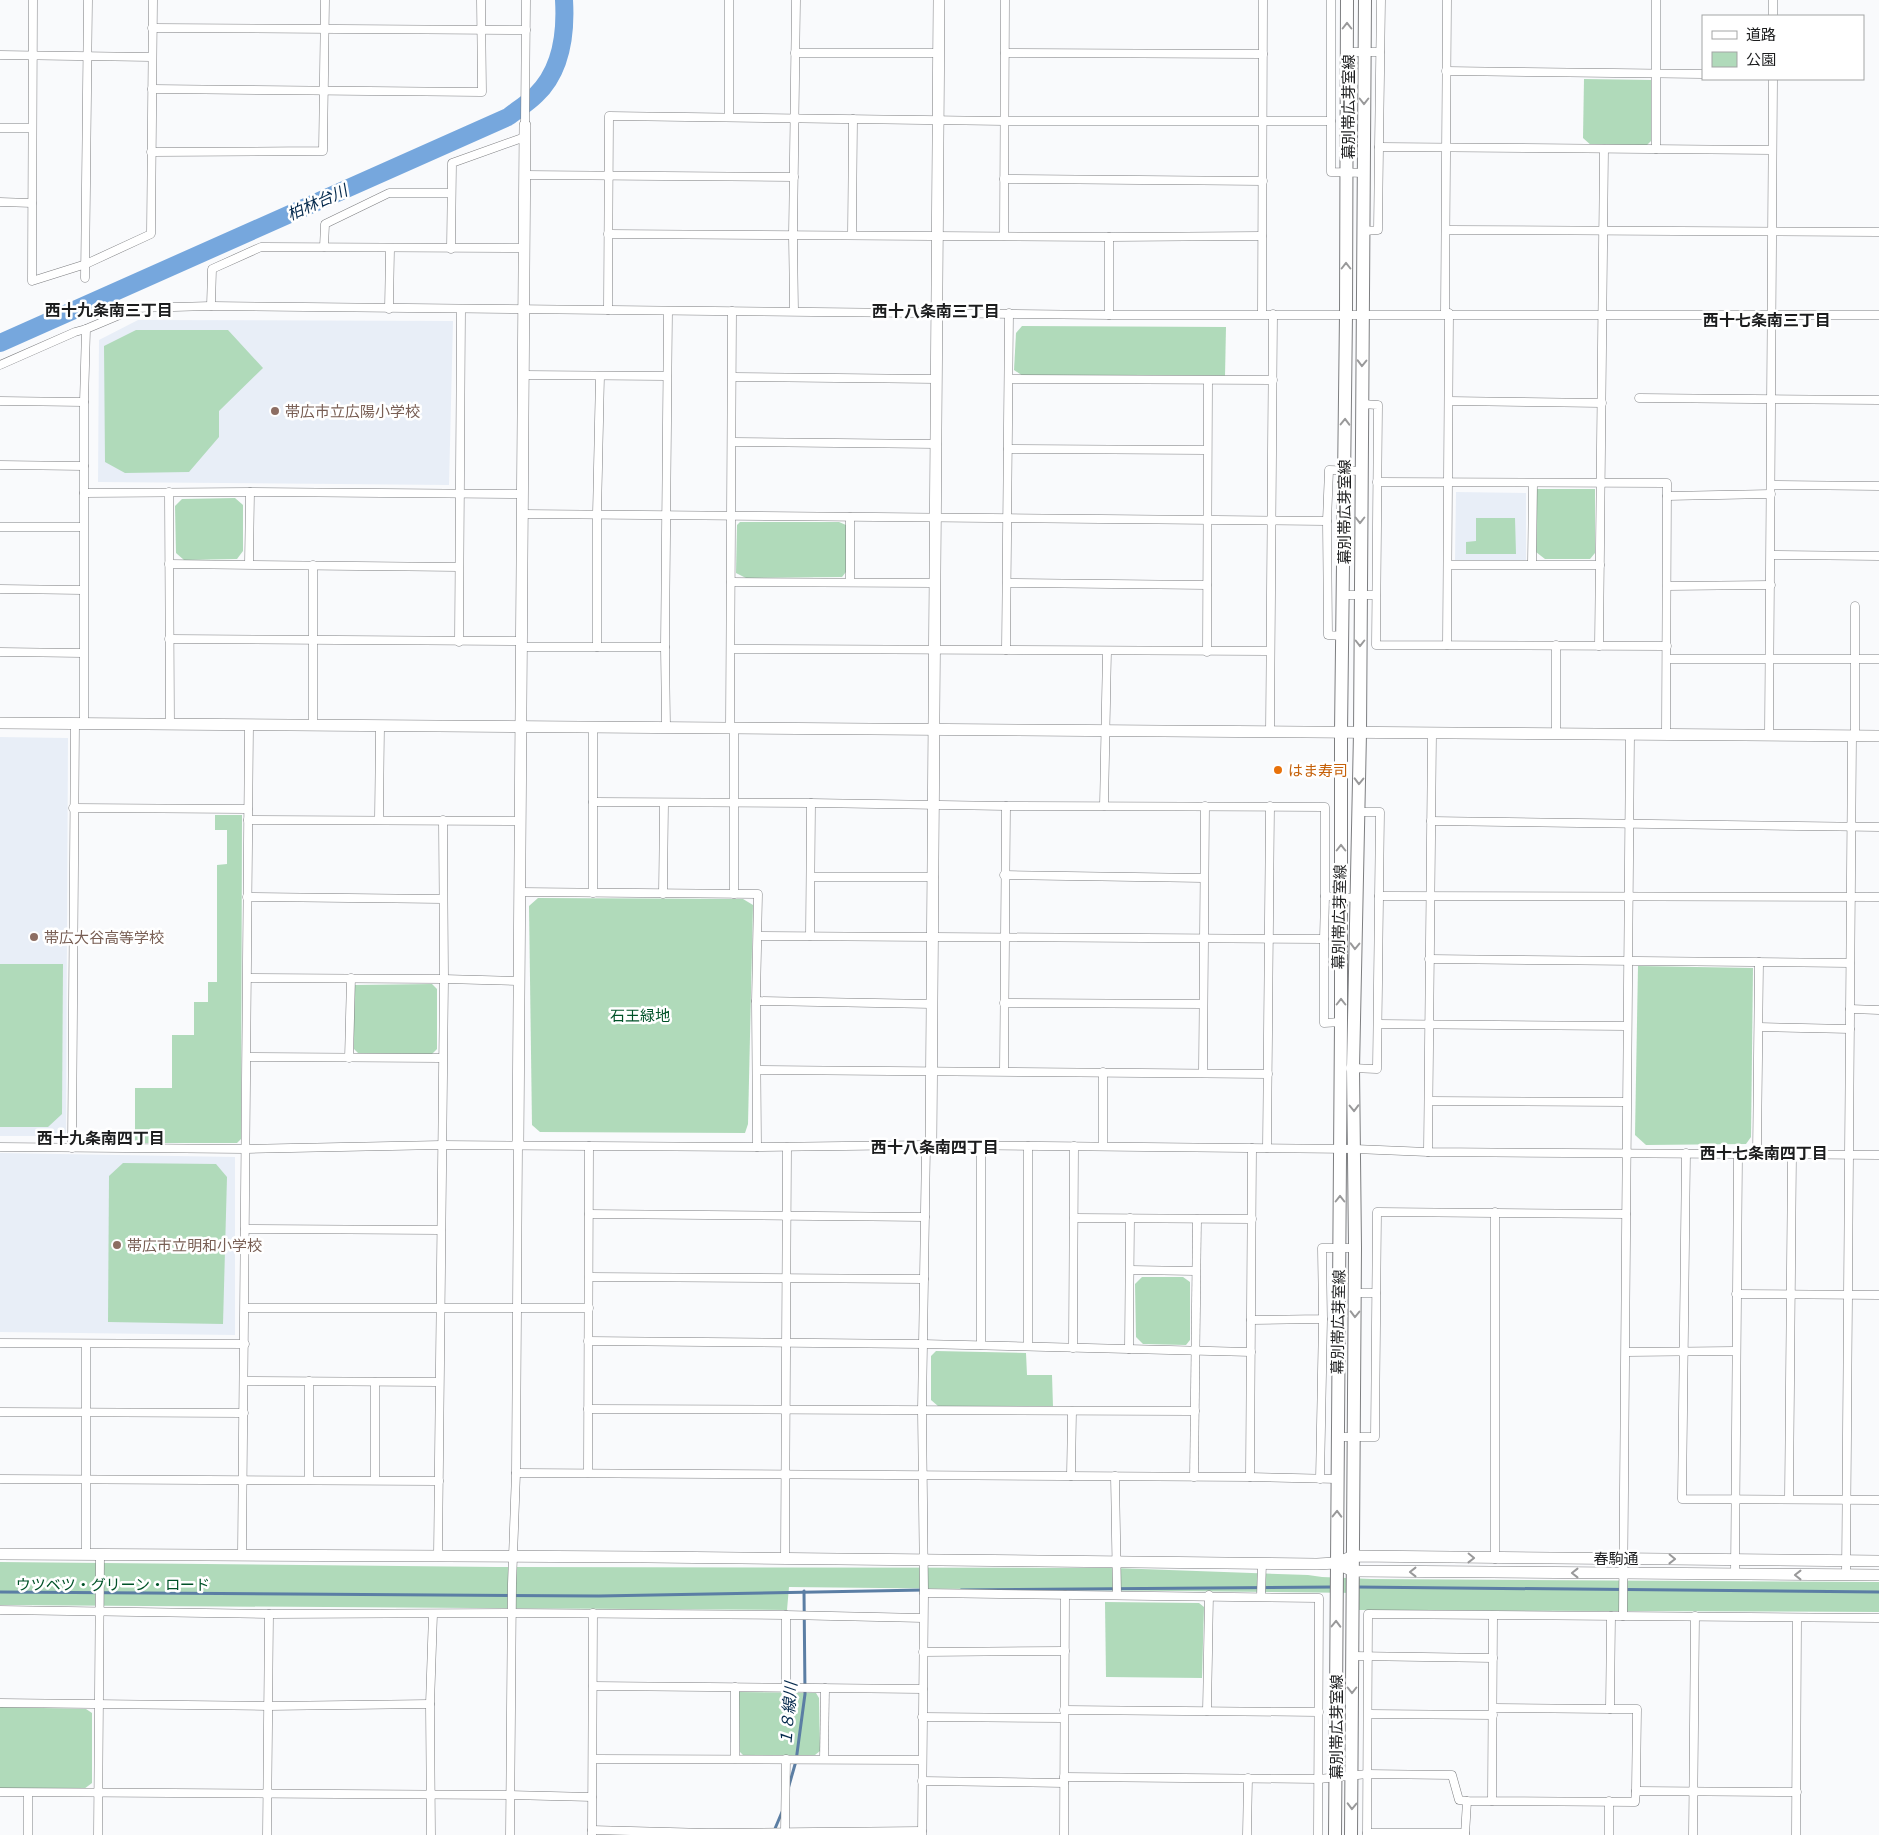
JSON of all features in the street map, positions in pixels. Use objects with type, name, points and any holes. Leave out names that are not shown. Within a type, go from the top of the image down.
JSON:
[{"type":"main road","name":"幕別帯広芽室線","points":[[1347,0],[1344,595],[1341,732],[1341,1022],[1354,1149],[1355,1293],[1351,1835]]},
{"type":"main road","name":"幕別帯広芽室線","points":[[1335,1835],[1340,1149],[1347,1068],[1359,812],[1365,0]]},
{"type":"street","points":[[34,0],[32,281],[86,264],[151,234],[152,0]]},
{"type":"street","points":[[85,278],[88,0]]},
{"type":"street","points":[[151,152],[323,151],[325,0]]},
{"type":"street","points":[[152,89],[482,92],[481,0]]},
{"type":"street","points":[[510,1835],[512,1613],[516,1473],[526,0]]},
{"type":"street","points":[[729,0],[729,118]]},
{"type":"street","points":[[794,311],[796,0]]},
{"type":"street","points":[[593,1613],[592,1832],[708,1834],[785,1831],[922,1833],[924,1593],[922,1560],[922,1410],[925,1216],[932,1072],[940,0]]},
{"type":"street","points":[[1004,236],[1005,0]]},
{"type":"street","points":[[1262,314],[1263,0]]},
{"type":"street","points":[[1331,0],[1331,172],[1364,173]]},
{"type":"street","points":[[1364,231],[1378,230],[1381,0]]},
{"type":"street","points":[[1447,0],[1446,230],[1449,401],[1447,645]]},
{"type":"street","points":[[1656,0],[1656,149]]},
{"type":"street","points":[[1773,0],[1773,15]]},
{"type":"street","points":[[152,28],[526,30]]},
{"type":"street","points":[[1005,52],[1263,54]]},
{"type":"street","points":[[1346,52],[1380,52]]},
{"type":"street","points":[[795,53],[939,53]]},
{"type":"street","points":[[0,55],[152,57]]},
{"type":"street","points":[[1446,71],[1702,74]]},
{"type":"street","points":[[1769,735],[1773,80]]},
{"type":"street","points":[[608,310],[609,116],[1005,121],[1331,121]]},
{"type":"street","points":[[852,235],[853,119]]},
{"type":"street","points":[[0,128],[32,128]]},
{"type":"street","points":[[451,249],[452,163],[525,137]]},
{"type":"street","points":[[1379,147],[1772,150]]},
{"type":"street","points":[[1599,646],[1604,149]]},
{"type":"street","points":[[524,175],[794,177]]},
{"type":"street","points":[[1004,179],[1263,181]]},
{"type":"street","points":[[324,247],[325,224],[389,193],[451,192]]},
{"type":"street","points":[[0,202],[32,203]]},
{"type":"street","points":[[1446,230],[1879,232]]},
{"type":"street","points":[[608,234],[1262,236]]},
{"type":"street","points":[[1109,237],[1110,314]]},
{"type":"street","points":[[211,306],[212,269],[261,247],[390,249],[525,248]]},
{"type":"street","points":[[389,309],[390,249]]},
{"type":"street","points":[[0,365],[136,308],[211,306],[461,310],[1110,314],[1879,315]]},
{"type":"street","points":[[459,642],[461,310]]},
{"type":"street","points":[[666,727],[668,311]]},
{"type":"street","points":[[732,311],[731,649],[734,894]]},
{"type":"street","points":[[1006,650],[1009,313]]},
{"type":"street","points":[[1270,732],[1273,314]]},
{"type":"street","points":[[72,1148],[73,808],[83,653],[86,330]]},
{"type":"street","points":[[523,375],[668,376]]},
{"type":"street","points":[[596,648],[600,376]]},
{"type":"street","points":[[733,377],[938,379]]},
{"type":"street","points":[[1008,379],[1273,380]]},
{"type":"street","points":[[1207,652],[1208,381]]},
{"type":"street","points":[[1640,398],[1879,400]]},
{"type":"street","points":[[0,401],[84,402]]},
{"type":"street","points":[[1449,401],[1602,403]]},
{"type":"street","points":[[1362,404],[1378,405],[1376,645],[1667,646]]},
{"type":"street","points":[[733,442],[937,444]]},
{"type":"street","points":[[1008,450],[1207,450]]},
{"type":"street","points":[[0,465],[84,466]]},
{"type":"street","points":[[1343,636],[1328,635],[1327,521],[1329,470],[1361,471]]},
{"type":"street","points":[[1378,482],[1667,483],[1666,735]]},
{"type":"street","points":[[1532,564],[1533,484]]},
{"type":"street","points":[[1771,485],[1879,486]]},
{"type":"street","points":[[84,492],[522,494]]},
{"type":"street","points":[[169,492],[170,724]]},
{"type":"street","points":[[249,564],[250,492]]},
{"type":"street","points":[[1667,496],[1771,494]]},
{"type":"street","points":[[522,514],[1327,521]]},
{"type":"street","points":[[850,517],[850,582]]},
{"type":"street","points":[[0,527],[84,528]]},
{"type":"street","points":[[1771,555],[1879,556]]},
{"type":"street","points":[[169,564],[459,567]]},
{"type":"street","points":[[313,565],[313,725]]},
{"type":"street","points":[[1448,565],[1600,565]]},
{"type":"street","points":[[731,582],[935,583]]},
{"type":"street","points":[[1007,583],[1207,585]]},
{"type":"street","points":[[1667,586],[1770,585]]},
{"type":"street","points":[[0,590],[83,590]]},
{"type":"street","points":[[1344,595],[1376,595]]},
{"type":"street","points":[[1846,1575],[1850,963],[1856,659],[1855,606]]},
{"type":"street","points":[[169,639],[459,642],[596,648],[665,647]]},
{"type":"street","points":[[1556,645],[1556,734]]},
{"type":"street","points":[[731,649],[1270,652]]},
{"type":"street","points":[[1104,806],[1107,651]]},
{"type":"street","points":[[0,652],[83,653]]},
{"type":"street","points":[[1667,660],[1879,659]]},
{"type":"street","points":[[0,722],[593,728],[1879,736]]},
{"type":"street","points":[[242,1554],[249,725]]},
{"type":"street","points":[[379,820],[380,726]]},
{"type":"street","points":[[593,728],[593,893]]},
{"type":"street","points":[[1428,1152],[1432,734]]},
{"type":"street","points":[[1623,1616],[1630,735]]},
{"type":"street","points":[[593,802],[1325,807],[1324,1023],[1341,1022]]},
{"type":"street","points":[[663,894],[664,803]]},
{"type":"street","points":[[810,936],[811,803]]},
{"type":"street","points":[[1004,1072],[1003,938],[1006,806]]},
{"type":"street","points":[[1203,1073],[1205,806]]},
{"type":"street","points":[[1267,1148],[1270,806]]},
{"type":"street","points":[[73,808],[248,809]]},
{"type":"street","points":[[1347,1068],[1377,1070],[1380,812],[1359,812]]},
{"type":"street","points":[[248,820],[520,821]]},
{"type":"street","points":[[438,1556],[444,979],[443,820]]},
{"type":"street","points":[[1431,821],[1630,822],[1879,827]]},
{"type":"street","points":[[1004,875],[1204,878]]},
{"type":"street","points":[[811,877],[934,877]]},
{"type":"street","points":[[519,892],[758,894],[756,1001],[757,1147]]},
{"type":"street","points":[[1325,896],[1356,898]]},
{"type":"street","points":[[1379,896],[1879,897]]},
{"type":"street","points":[[247,897],[443,899]]},
{"type":"street","points":[[758,936],[1324,939]]},
{"type":"street","points":[[1429,959],[1850,963]]},
{"type":"street","points":[[1757,1154],[1760,962]]},
{"type":"street","points":[[248,978],[519,981]]},
{"type":"street","points":[[349,1058],[350,978]]},
{"type":"street","points":[[756,1001],[932,1004]]},
{"type":"street","points":[[1004,1003],[1203,1004]]},
{"type":"street","points":[[1850,1009],[1879,1010]]},
{"type":"street","points":[[1378,1024],[1627,1026]]},
{"type":"street","points":[[1758,1027],[1850,1029]]},
{"type":"street","points":[[247,1056],[442,1058]]},
{"type":"street","points":[[757,1070],[1268,1074]]},
{"type":"street","points":[[1103,1072],[1103,1146]]},
{"type":"street","points":[[1429,1101],[1626,1102]]},
{"type":"street","points":[[0,1147],[246,1149],[441,1145],[757,1147],[1103,1146],[1354,1149],[1428,1152],[1879,1155]]},
{"type":"street","points":[[588,1473],[589,1146]]},
{"type":"street","points":[[981,1146],[981,1345]]},
{"type":"street","points":[[1028,1146],[1028,1346]]},
{"type":"street","points":[[1073,1348],[1074,1146]]},
{"type":"street","points":[[786,1559],[787,1147]]},
{"type":"street","points":[[1250,1477],[1252,1148]]},
{"type":"street","points":[[1686,1153],[1682,1499],[1879,1500]]},
{"type":"street","points":[[1734,1574],[1738,1154]]},
{"type":"street","points":[[1789,1499],[1792,1154]]},
{"type":"street","points":[[1338,1437],[1375,1437],[1377,1212],[1626,1214]]},
{"type":"street","points":[[1495,1559],[1496,1212]]},
{"type":"street","points":[[589,1214],[925,1216]]},
{"type":"street","points":[[1074,1218],[1252,1219]]},
{"type":"street","points":[[1130,1218],[1130,1349]]},
{"type":"street","points":[[1194,1477],[1196,1219]]},
{"type":"street","points":[[245,1229],[441,1230]]},
{"type":"street","points":[[1320,1479],[1323,1319],[1322,1248],[1355,1248]]},
{"type":"street","points":[[1131,1270],[1195,1271]]},
{"type":"street","points":[[589,1277],[924,1279]]},
{"type":"street","points":[[1355,1293],[1376,1293]]},
{"type":"street","points":[[1736,1294],[1879,1295]]},
{"type":"street","points":[[245,1308],[589,1308]]},
{"type":"street","points":[[1251,1320],[1323,1319]]},
{"type":"street","points":[[588,1341],[923,1344],[1251,1352]]},
{"type":"street","points":[[0,1343],[245,1344]]},
{"type":"street","points":[[86,1344],[86,1555]]},
{"type":"street","points":[[1626,1352],[1735,1351]]},
{"type":"street","points":[[244,1381],[439,1382]]},
{"type":"street","points":[[309,1381],[309,1480]]},
{"type":"street","points":[[375,1382],[375,1480]]},
{"type":"street","points":[[588,1409],[1195,1411]]},
{"type":"street","points":[[1072,1411],[1072,1476]]},
{"type":"street","points":[[0,1412],[244,1413]]},
{"type":"street","points":[[516,1473],[1250,1477],[1338,1480]]},
{"type":"street","points":[[1115,1476],[1117,1595]]},
{"type":"street","points":[[0,1479],[439,1481]]},
{"type":"street","points":[[0,1554],[242,1554],[1262,1563],[1336,1563],[1353,1556]]},
{"type":"street","points":[[98,1835],[100,1555]]},
{"type":"street","name":"春駒通","points":[[1353,1556],[1495,1559],[1624,1558],[1879,1561]]},
{"type":"street","points":[[1260,1596],[1262,1563]]},
{"type":"street","points":[[1336,1563],[1352,1571]]},
{"type":"street","name":"春駒通","points":[[1352,1571],[1879,1575]]},
{"type":"street","points":[[924,1593],[1209,1595],[1320,1598],[1318,1835]]},
{"type":"street","points":[[1064,1835],[1065,1595]]},
{"type":"street","points":[[1207,1711],[1209,1595]]},
{"type":"street","points":[[0,1610],[269,1614],[593,1613],[923,1618]]},
{"type":"street","points":[[267,1835],[269,1614]]},
{"type":"street","points":[[431,1835],[430,1704],[433,1614]]},
{"type":"street","points":[[1467,1801],[1466,1834],[1367,1834],[1368,1614],[1879,1618]]},
{"type":"street","points":[[786,1615],[786,1688]]},
{"type":"street","points":[[1492,1801],[1494,1616]]},
{"type":"street","points":[[1610,1709],[1611,1616]]},
{"type":"street","points":[[1693,1835],[1695,1616]]},
{"type":"street","points":[[1796,1835],[1797,1618]]},
{"type":"street","points":[[923,1652],[1064,1652]]},
{"type":"street","points":[[1319,1657],[1335,1656]]},
{"type":"street","points":[[1353,1656],[1493,1658]]},
{"type":"street","points":[[593,1686],[923,1689]]},
{"type":"street","points":[[735,1687],[735,1758]]},
{"type":"street","points":[[824,1759],[825,1688]]},
{"type":"street","points":[[0,1703],[268,1706],[430,1704]]},
{"type":"street","points":[[922,1781],[1336,1778],[1367,1774],[1452,1774],[1459,1800],[1635,1802],[1637,1709],[1369,1714]]},
{"type":"street","points":[[922,1718],[1207,1711],[1319,1712]]},
{"type":"street","points":[[592,1759],[922,1760]]},
{"type":"street","points":[[785,1831],[786,1759]]},
{"type":"street","points":[[1247,1835],[1248,1778]]},
{"type":"street","points":[[1636,1791],[1797,1792]]},
{"type":"street","points":[[0,1792],[592,1797]]},
{"type":"street","points":[[28,1792],[28,1835]]},
{"type":"street","points":[[1609,1801],[1609,1835]]},
{"type":"shaded area","name":"帯広市立広陽小学校","points":[[138,320],[453,321],[449,485],[98,482],[99,340]]},
{"type":"shaded area","points":[[1456,492],[1526,493],[1526,560],[1455,560]]},
{"type":"shaded area","name":"帯広大谷高等学校","points":[[0,737],[68,738],[66,1136],[0,1136]]},
{"type":"shaded area","name":"帯広市立明和小学校","points":[[0,1153],[235,1157],[235,1335],[0,1332]]},
{"type":"green space","points":[[1584,79],[1651,80],[1651,141],[1646,146],[1592,146],[1583,138]]},
{"type":"green space","points":[[1022,326],[1226,327],[1225,376],[1023,376],[1014,370],[1016,333]]},
{"type":"green space","points":[[136,330],[228,330],[263,368],[219,411],[219,437],[189,472],[125,473],[105,462],[104,346]]},
{"type":"green space","points":[[1537,489],[1595,489],[1595,553],[1590,559],[1545,559],[1536,552]]},
{"type":"green space","points":[[235,498],[243,505],[243,551],[237,559],[184,560],[176,553],[175,506],[182,499]]},
{"type":"green space","points":[[1476,518],[1515,518],[1516,554],[1466,554],[1466,542],[1476,541]]},
{"type":"green space","points":[[740,522],[839,522],[846,525],[846,572],[842,577],[746,578],[736,573],[737,525]]},
{"type":"green space","points":[[215,815],[242,815],[241,1139],[237,1143],[135,1143],[135,1088],[172,1088],[172,1035],[194,1035],[194,1002],[208,1002],[208,982],[217,982],[217,865],[227,864],[227,830],[215,830]]},
{"type":"green space","name":"石王緑地","points":[[538,898],[743,899],[753,905],[748,1124],[745,1133],[540,1132],[532,1125],[529,906]]},
{"type":"green space","points":[[0,964],[63,964],[62,1114],[48,1127],[0,1127]]},
{"type":"green space","points":[[1638,966],[1753,968],[1751,1137],[1746,1144],[1646,1145],[1635,1135]]},
{"type":"green space","points":[[432,984],[437,989],[437,1049],[432,1054],[359,1054],[354,1049],[354,985]]},
{"type":"green space","points":[[123,1163],[216,1164],[227,1177],[223,1324],[108,1322],[109,1176]]},
{"type":"green space","points":[[1142,1277],[1183,1277],[1190,1282],[1190,1340],[1186,1345],[1143,1344],[1136,1337],[1135,1284]]},
{"type":"green space","points":[[936,1351],[1026,1353],[1027,1375],[1052,1375],[1053,1407],[938,1406],[931,1400],[931,1356]]},
{"type":"green space","name":"ウツベツ・グリーン・ロード","points":[[0,1562],[497,1567],[1114,1568],[1371,1579],[1879,1582],[1879,1612],[1359,1610],[1359,1593],[789,1587],[787,1610],[0,1605]]},
{"type":"green space","points":[[1105,1602],[1199,1603],[1204,1607],[1202,1678],[1106,1677]]},
{"type":"green space","points":[[739,1692],[816,1693],[819,1698],[820,1751],[815,1755],[744,1756],[740,1752]]},
{"type":"green space","points":[[0,1707],[86,1709],[92,1713],[92,1783],[84,1789],[0,1788]]},
{"type":"waterway","name":"柏林台川","points":[[0,343],[508,117],[536,95],[551,75],[563,38],[564,0]]},
{"type":"waterway","points":[[961,1590],[1334,1587]]},
{"type":"waterway","points":[[1356,1587],[1879,1592]]},
{"type":"waterway","points":[[0,1592],[599,1596],[924,1590]]},
{"type":"waterway","name":"１８線川","points":[[788,1789],[796,1761],[805,1694],[804,1591]]},
{"type":"waterway","name":"１８線川","points":[[774,1831],[782,1812]]},
{"type":"place","name":"帯広市立広陽小学校","points":[[275,411]]},
{"type":"place","name":"はま寿司","points":[[1278,770]]},
{"type":"place","name":"帯広大谷高等学校","points":[[34,937]]},
{"type":"place","name":"帯広市立明和小学校","points":[[117,1245]]},
{"type":"district","name":"西十九条南三丁目","points":[[109,310]]},
{"type":"district","name":"西十八条南三丁目","points":[[936,311]]},
{"type":"district","name":"西十七条南三丁目","points":[[1767,320]]},
{"type":"district","name":"西十九条南四丁目","points":[[101,1138]]},
{"type":"district","name":"西十八条南四丁目","points":[[935,1147]]},
{"type":"district","name":"西十七条南四丁目","points":[[1764,1153]]}]
